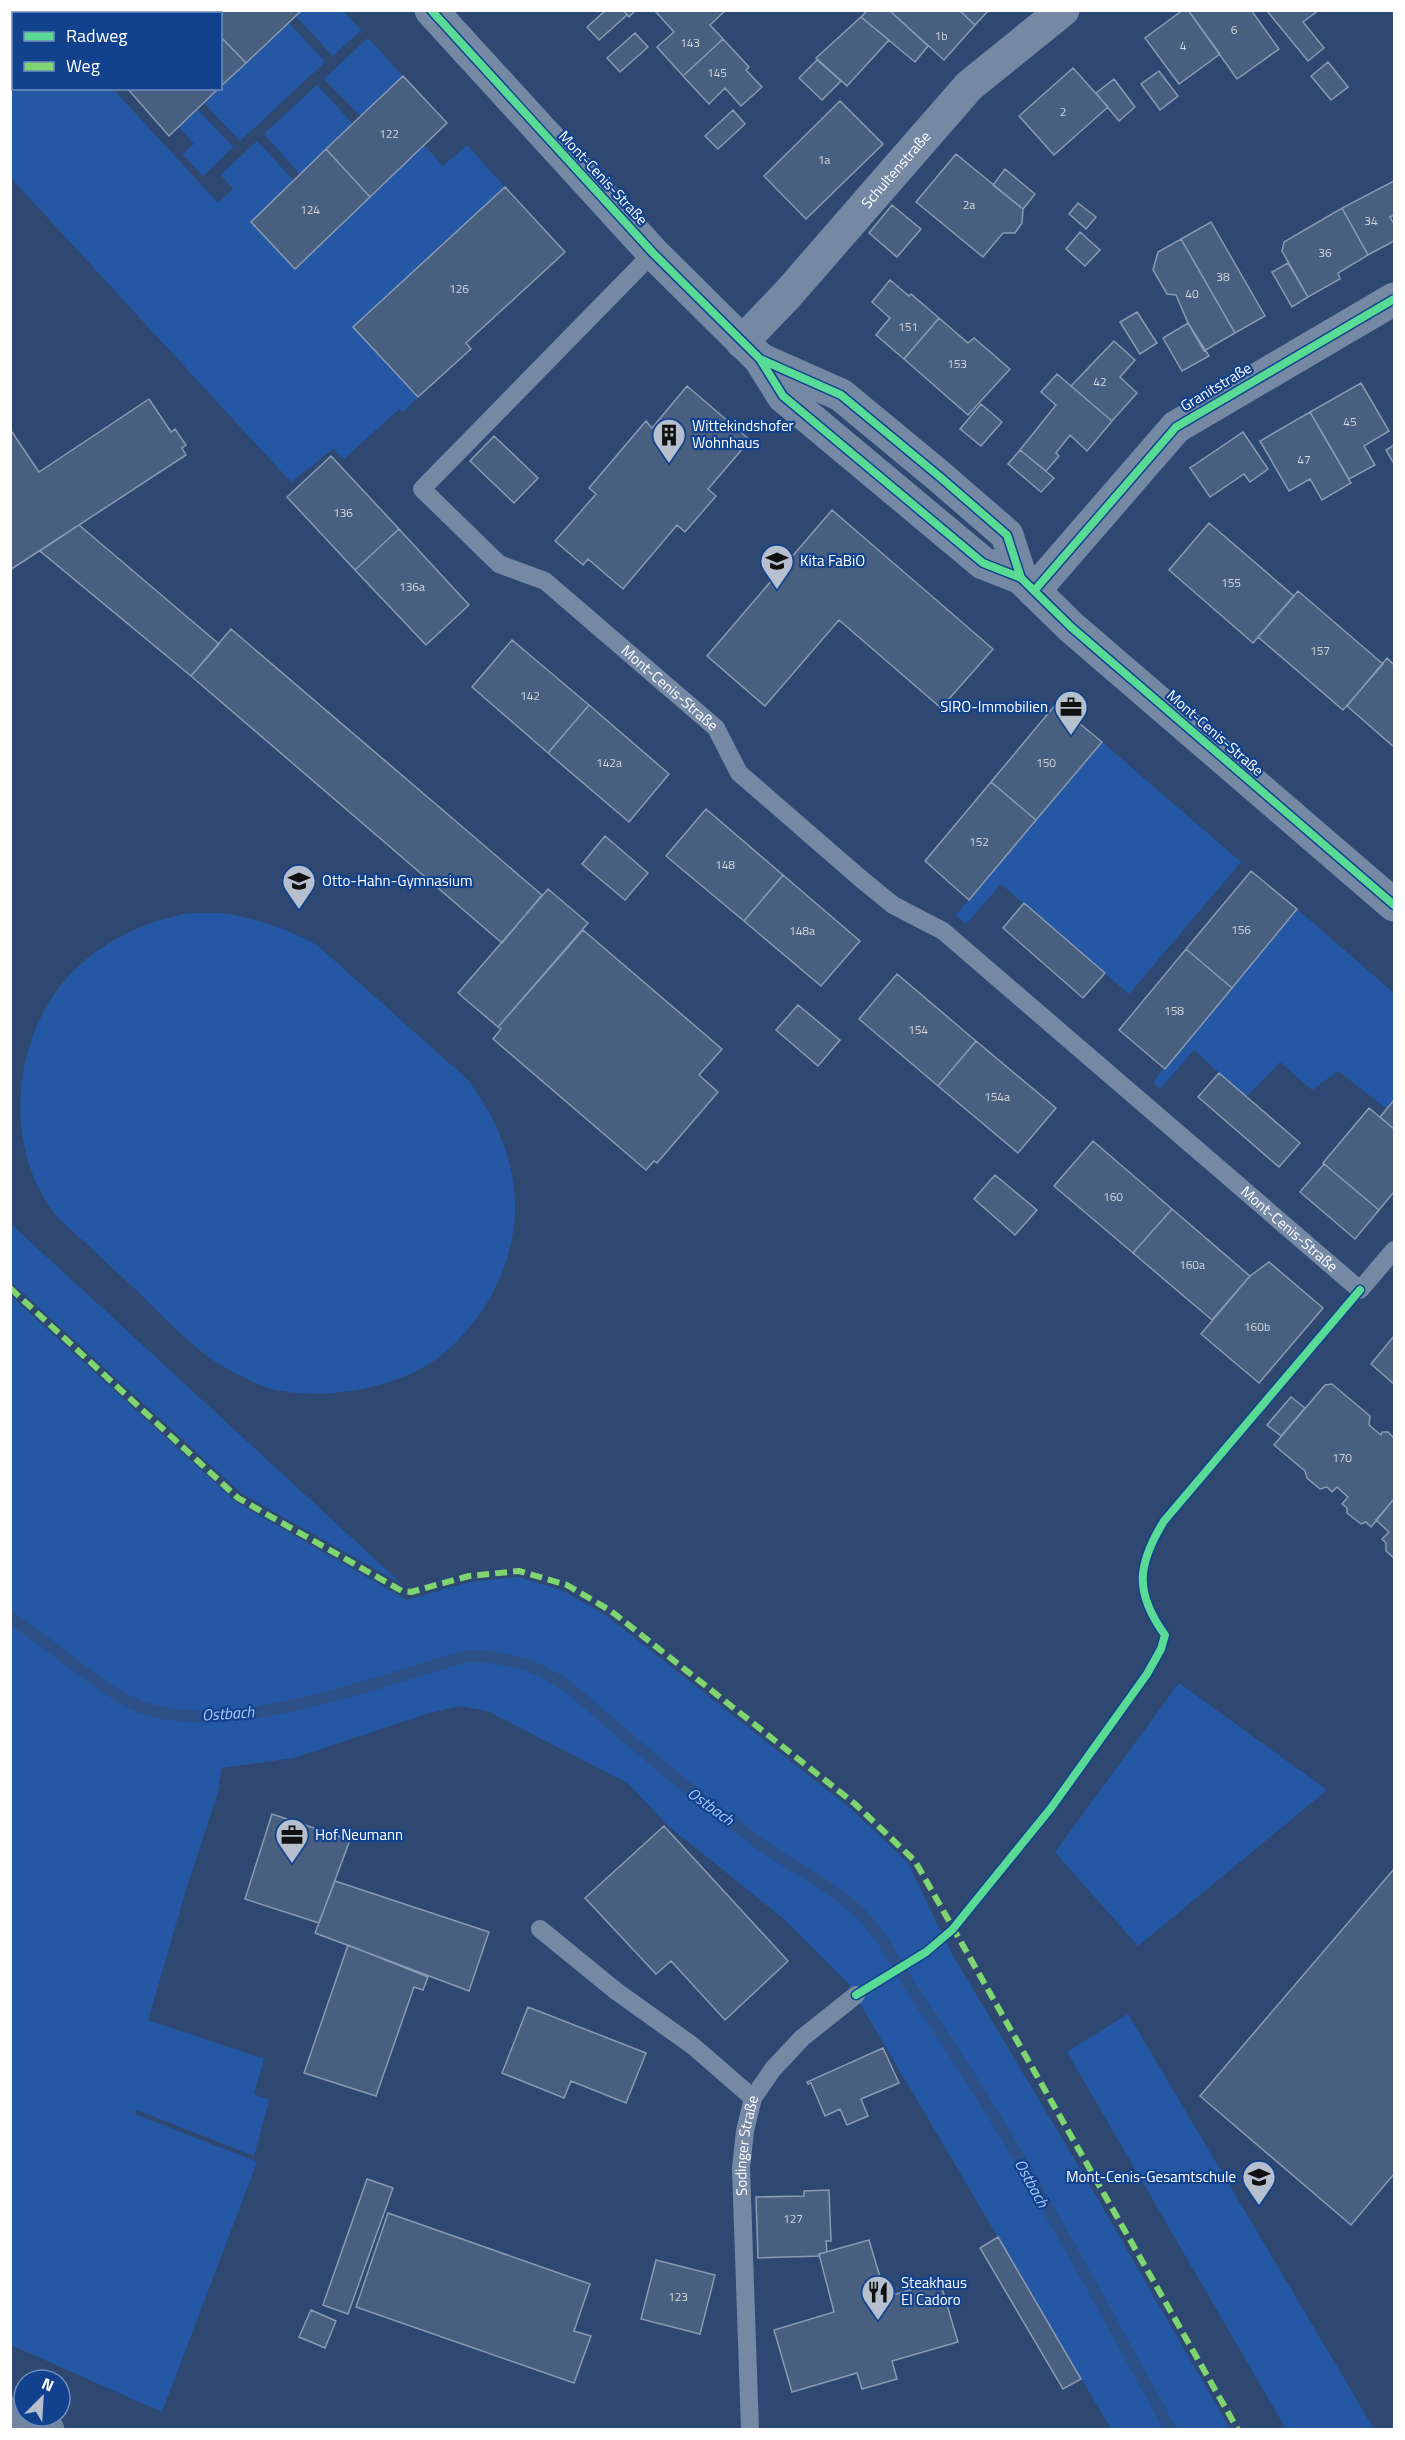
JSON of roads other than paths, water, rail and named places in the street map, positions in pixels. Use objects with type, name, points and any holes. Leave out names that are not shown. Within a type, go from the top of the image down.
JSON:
[{"type":"main road","points":[[10,2413],[48,2430]]},
{"type":"street","name":"Mont-Cenis-Straße","points":[[431,10],[653,253],[751,350],[783,396],[983,563],[1028,584],[1071,627],[1395,905]]},
{"type":"street","name":"Schultenstraße","points":[[751,350],[788,294],[969,86],[1063,10]]},
{"type":"street","name":"Granitstraße","points":[[1028,584],[1176,427],[1395,299]]},
{"type":"lane","name":"Mont-Cenis-Straße","points":[[653,253],[422,489],[499,564],[545,581],[716,728],[739,773],[851,870],[893,905],[943,931],[1360,1290],[1395,1250]]},
{"type":"lane","name":"Sodinger Straße","points":[[540,1929],[616,1991],[693,2046],[753,2098],[745,2131],[741,2168],[750,2430]]},
{"type":"lane","points":[[753,2098],[773,2069],[802,2038],[856,1995]]},
{"type":"waterway","name":"Ostbach","points":[[10,1617],[116,1695],[129,1702],[165,1713],[207,1716],[251,1713],[297,1705],[467,1656],[521,1663],[545,1673],[570,1688],[707,1803],[768,1849],[834,1892],[869,1922],[956,2055],[1021,2161],[1171,2430]]},
{"type":"place","name":"Wittekindshofer Wohnhaus","points":[[669,464]]},
{"type":"place","name":"Kita FaBiO","points":[[777,590]]},
{"type":"place","name":"SIRO-Immobilien","points":[[1071,736]]},
{"type":"place","name":"Otto-Hahn-Gymnasium","points":[[299,910]]},
{"type":"place","name":"Hof Neumann","points":[[292,1864]]},
{"type":"place","name":"Mont-Cenis-Gesamtschule","points":[[1259,2206]]},
{"type":"place","name":"Steakhaus El Cadoro","points":[[878,2321]]}]
